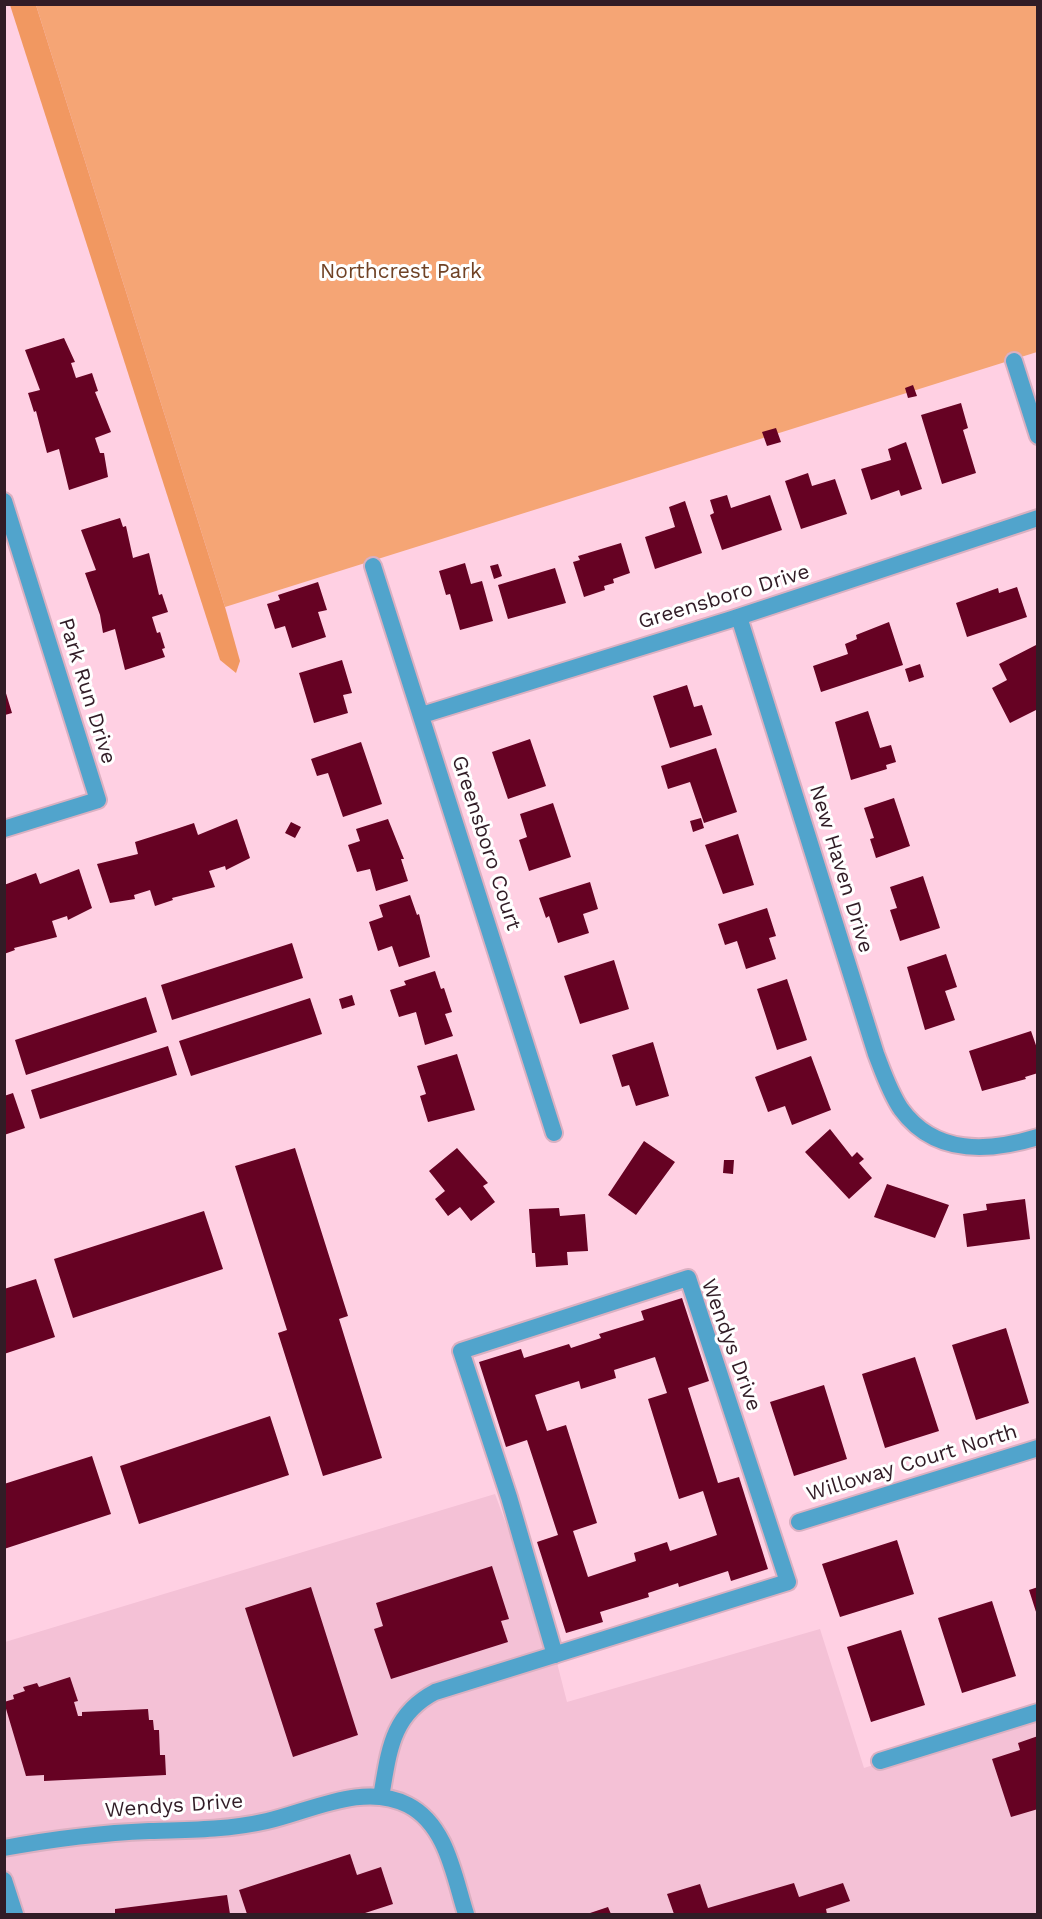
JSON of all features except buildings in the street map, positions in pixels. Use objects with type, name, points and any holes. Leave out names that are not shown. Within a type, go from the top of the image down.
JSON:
[{"type":"street","points":[[1014,361],[1038,436]]},
{"type":"street","name":"Park Run Drive","points":[[4,501],[98,800],[4,829]]},
{"type":"street","name":"Greensboro Drive","points":[[422,715],[739,617],[1038,518]]},
{"type":"street","name":"Greensboro Court","points":[[373,566],[554,1133]]},
{"type":"street","name":"New Haven Drive","points":[[739,617],[876,1054],[901,1109],[917,1126],[948,1143],[976,1149],[995,1148],[1038,1137]]},
{"type":"street","name":"Wendys Drive","points":[[381,1797],[396,1730],[418,1701],[435,1692],[555,1655],[788,1582],[688,1278],[461,1351],[509,1497],[555,1655]]},
{"type":"street","name":"Willoway Court North","points":[[799,1522],[1038,1448]]},
{"type":"street","points":[[880,1761],[1038,1712]]},
{"type":"street","name":"Wendys Drive","points":[[4,1848],[65,1837],[204,1830],[266,1821],[350,1798],[381,1797],[411,1806],[435,1830],[445,1848],[466,1914]]},
{"type":"street","points":[[4,1880],[15,1914]]},
{"type":"shaded area","points":[[10,5],[36,5],[225,607],[240,661],[236,673],[220,660]]},
{"type":"shaded area","points":[[495,1494],[555,1655],[567,1702],[820,1629],[864,1768],[1037,1712],[1037,1914],[5,1914],[5,1642]]},
{"type":"green space","name":"Northcrest Park","points":[[36,5],[1037,5],[1037,352],[225,607]]}]
